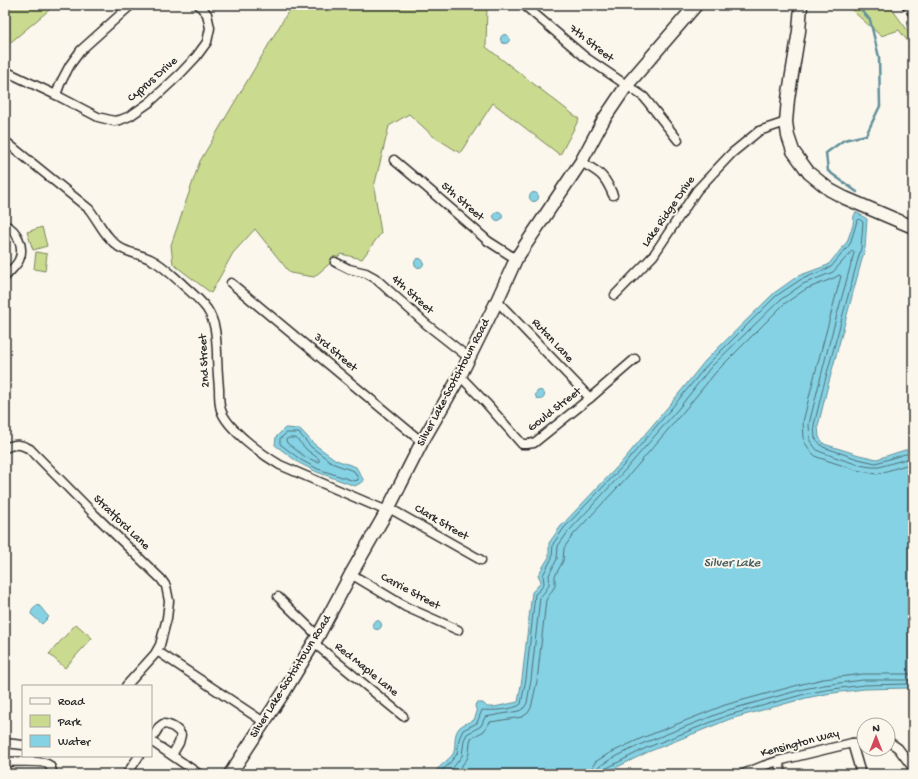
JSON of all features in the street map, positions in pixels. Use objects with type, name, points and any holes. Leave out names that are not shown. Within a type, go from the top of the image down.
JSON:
[{"type":"street","points":[[56,95],[70,65],[81,50],[131,5]]},
{"type":"street","name":"Cyprus Drive","points":[[5,71],[98,117],[114,121],[120,120],[130,116],[150,102],[180,74],[196,57],[207,42],[210,28],[207,14],[199,5]]},
{"type":"street","name":"7th Street","points":[[524,5],[585,57],[644,97],[678,140]]},
{"type":"street","name":"Silver Lake-Scotchtown Road","points":[[230,774],[295,675],[316,639],[388,509],[422,442],[460,376],[516,260],[581,162],[604,119],[627,85],[695,5]]},
{"type":"street","points":[[801,5],[801,18],[788,99],[786,122],[788,136],[793,151],[809,173],[830,190],[913,227]]},
{"type":"street","name":"Lake Ridge Drive","points":[[615,295],[653,256],[697,190],[732,153],[759,131],[786,122]]},
{"type":"street","name":"2nd Street","points":[[6,143],[89,209],[107,235],[120,247],[129,252],[150,259],[161,266],[201,301],[208,310],[216,330],[220,404],[221,410],[228,424],[250,444],[280,465],[388,509]]},
{"type":"street","name":"5th Street","points":[[394,160],[488,241],[516,260]]},
{"type":"street","points":[[581,162],[598,171],[604,178],[613,195]]},
{"type":"street","points":[[5,225],[10,227],[18,238],[21,250],[19,260],[5,277]]},
{"type":"street","name":"4th Street","points":[[335,262],[349,269],[366,273],[375,278],[426,324],[468,357]]},
{"type":"street","name":"3rd Street","points":[[231,284],[422,442]]},
{"type":"street","name":"Rutan Lane","points":[[497,301],[590,398]]},
{"type":"street","name":"Gould Street","points":[[460,376],[522,444],[527,444],[534,443],[590,398],[635,359]]},
{"type":"street","name":"Stratford Lane","points":[[5,448],[17,444],[30,449],[161,579],[166,586],[169,601],[167,618],[160,645],[157,651],[127,685]]},
{"type":"street","name":"Clark Street","points":[[388,509],[481,560]]},
{"type":"street","name":"Carrie Street","points":[[351,574],[406,606],[458,630]]},
{"type":"street","name":"Red Maple Lane","points":[[278,597],[316,639],[403,716]]},
{"type":"street","points":[[157,651],[264,722]]},
{"type":"street","points":[[152,739],[163,724],[167,724],[178,730],[181,735],[179,743],[172,755]]},
{"type":"street","points":[[152,742],[199,774]]},
{"type":"street","points":[[5,743],[22,745]]},
{"type":"street","points":[[852,743],[861,774]]},
{"type":"street","name":"Kensington Way","points":[[743,774],[778,761],[856,743]]},
{"type":"street","points":[[896,747],[913,768]]},
{"type":"street","points":[[127,774],[138,757]]},
{"type":"street","points":[[778,761],[782,774]]},
{"type":"street","points":[[5,762],[47,764],[50,766],[52,774]]},
{"type":"green space","points":[[5,5],[55,5],[5,47]]},
{"type":"green space","points":[[292,5],[487,5],[486,47],[579,119],[560,155],[493,103],[460,153],[433,136],[409,114],[389,126],[374,187],[381,233],[362,259],[341,254],[314,277],[290,273],[255,229],[233,253],[211,293],[173,264],[171,245],[200,161]]},
{"type":"green space","points":[[846,5],[889,5],[913,38],[913,48],[899,30],[881,36]]},
{"type":"green space","points":[[42,227],[47,246],[33,250],[27,232]]},
{"type":"green space","points":[[36,252],[47,254],[45,271],[34,269]]},
{"type":"green space","points":[[76,624],[92,638],[65,668],[49,654]]},
{"type":"water","points":[[505,34],[510,39],[505,44],[500,39]]},
{"type":"water","points":[[534,192],[539,197],[534,202],[529,197]]},
{"type":"water","points":[[498,211],[503,216],[498,221],[493,216]]},
{"type":"water","name":"Silver Lake","points":[[856,212],[867,219],[865,248],[827,389],[818,426],[819,437],[824,444],[877,459],[905,450],[913,450],[913,689],[864,689],[806,698],[730,719],[648,752],[603,774],[434,774],[437,769],[453,754],[455,748],[455,737],[460,727],[474,720],[477,712],[475,706],[476,703],[483,703],[487,707],[494,707],[518,702],[532,592],[541,581],[538,575],[549,557],[549,543],[561,526],[620,464],[705,361],[774,293],[798,276],[828,265],[847,242]]},
{"type":"water","points":[[419,258],[424,263],[419,268],[414,263]]},
{"type":"water","points":[[540,390],[545,395],[540,400],[535,395]]},
{"type":"water","points":[[285,428],[300,429],[314,444],[336,460],[356,467],[364,481],[355,486],[317,472],[299,463],[275,445],[276,437]]},
{"type":"water","points":[[38,605],[49,617],[42,624],[31,614],[32,610]]},
{"type":"water","points":[[377,620],[382,625],[377,630],[372,625]]},
{"type":"waterway","points":[[857,5],[870,20],[879,57],[880,106],[866,135],[844,140],[826,153],[828,171],[857,192]]},
{"type":"railway","points":[[901,5],[913,20]]}]
